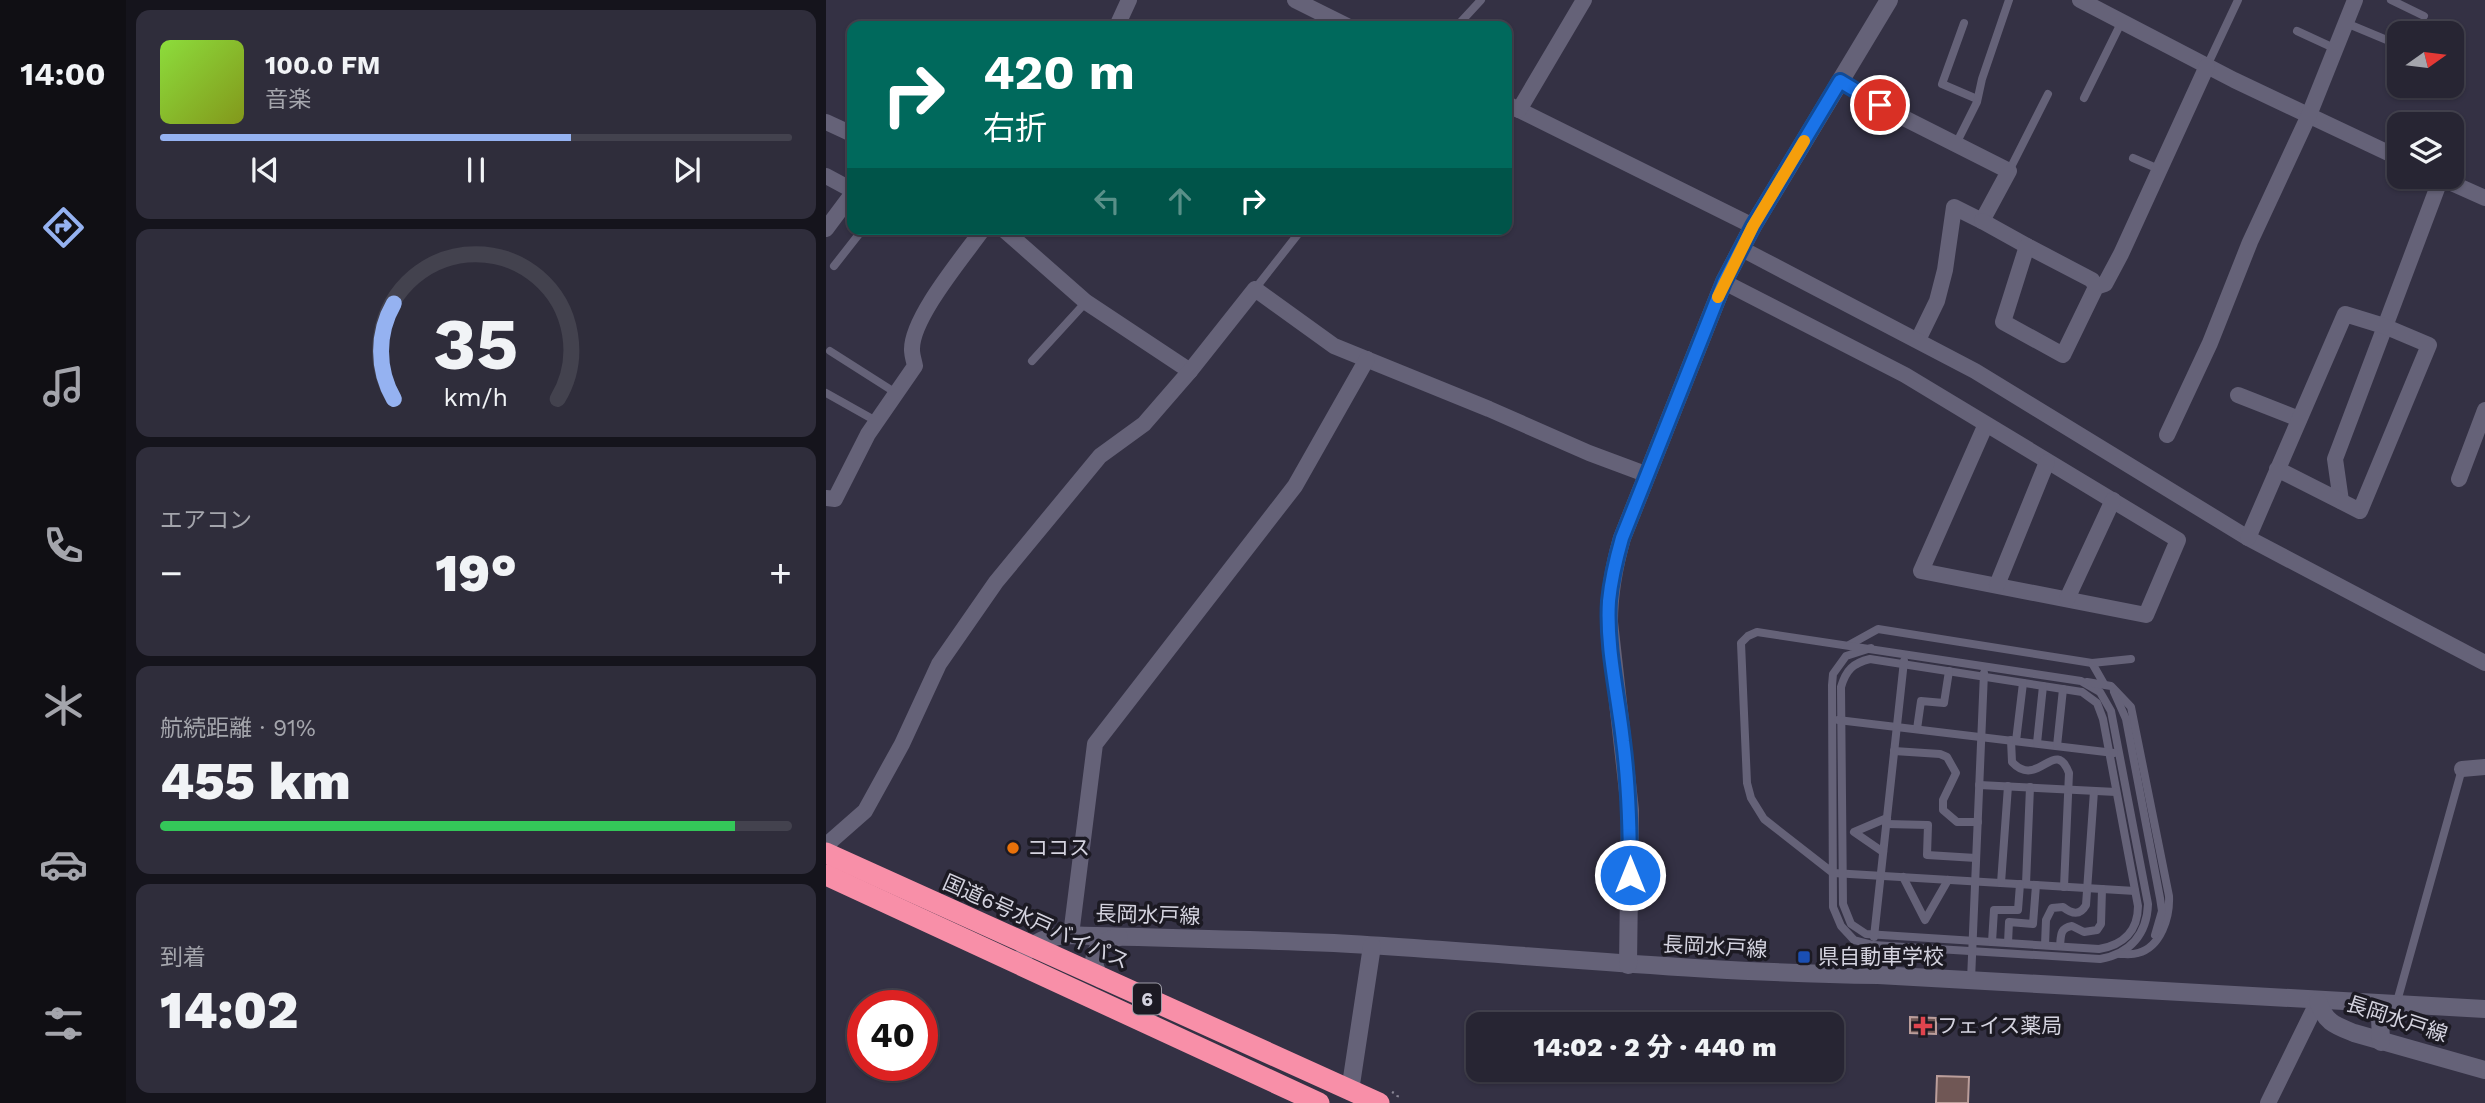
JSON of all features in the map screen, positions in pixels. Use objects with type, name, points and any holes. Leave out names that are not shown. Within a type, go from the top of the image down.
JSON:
[{"type":"highway","name":"国道6号水戸バイパス","points":[[826,851],[1101,979],[1379,1103]]},
{"type":"highway","name":"6","points":[[826,875],[1319,1103]]},
{"type":"main road","points":[[1628,965],[1630,810],[1609,603],[1619,549],[1724,282],[1753,226],[1889,0]]},
{"type":"main road","name":"長岡水戸線","points":[[1029,946],[1047,937],[1071,935],[1371,946],[1628,965],[2318,1001],[2322,1014],[2333,1024],[2381,1042],[2485,1070]]},
{"type":"main road","points":[[1101,979],[1094,968],[1094,960],[1103,943],[1119,937]]},
{"type":"main road","points":[[1017,964],[1029,946]]},
{"type":"main road","points":[[1350,1091],[1371,946]]},
{"type":"main road","points":[[2318,1001],[2485,1009]]},
{"type":"main road","points":[[2381,1042],[2380,1017],[2388,1007],[2396,1005]]},
{"type":"street","points":[[1119,21],[1129,0]]},
{"type":"street","points":[[1295,0],[1337,21]]},
{"type":"street","points":[[1584,0],[1513,107],[1753,226]]},
{"type":"street","points":[[2080,0],[2207,66],[2387,152]]},
{"type":"street","points":[[2167,435],[2210,343],[2250,242],[2309,115],[2355,0]]},
{"type":"street","points":[[2027,246],[2003,322],[2063,355],[2096,287],[2105,284],[2161,170],[2207,66]]},
{"type":"street","points":[[1840,81],[2009,172],[1982,221]]},
{"type":"street","points":[[826,122],[847,132]]},
{"type":"street","points":[[826,176],[847,189]]},
{"type":"street","points":[[2341,501],[2335,459],[2436,189]]},
{"type":"street","points":[[2464,189],[2485,198]]},
{"type":"street","points":[[826,229],[847,199]]},
{"type":"street","points":[[1918,340],[1937,300],[1945,270],[1954,206],[2092,280],[2096,287]]},
{"type":"street","points":[[826,498],[835,499],[876,421],[915,366],[912,349],[915,332],[929,304],[979,235]]},
{"type":"street","points":[[1010,235],[1086,302],[1190,371]]},
{"type":"street","points":[[1741,249],[1986,377],[2248,538],[2485,663]]},
{"type":"street","points":[[1724,282],[1905,375],[2178,540],[2146,615],[1921,571],[1986,424]]},
{"type":"street","points":[[826,851],[832,840],[865,811],[902,744],[939,664],[996,582],[1100,456],[1144,424],[1255,289],[1334,346],[1648,475]]},
{"type":"street","points":[[2248,538],[2277,469],[2345,314],[2384,326],[2429,345],[2360,511],[2277,469]]},
{"type":"street","points":[[1071,935],[1095,744],[1296,486],[1367,359]]},
{"type":"street","points":[[2238,395],[2299,419]]},
{"type":"street","points":[[2459,479],[2485,410]]},
{"type":"street","points":[[1997,585],[2047,462]]},
{"type":"street","points":[[2067,599],[2113,500]]},
{"type":"street","points":[[2462,769],[2485,767]]},
{"type":"street","points":[[2268,1103],[2318,1001]]},
{"type":"lane","points":[[1462,21],[1481,0]]},
{"type":"lane","points":[[1956,144],[1977,99],[2010,0]]},
{"type":"lane","points":[[2207,66],[2238,0]]},
{"type":"lane","points":[[2391,0],[2424,16]]},
{"type":"lane","points":[[2084,99],[2122,21]]},
{"type":"lane","points":[[1964,23],[1942,84],[1977,99]]},
{"type":"lane","points":[[2346,23],[2387,40]]},
{"type":"lane","points":[[2297,31],[2336,49]]},
{"type":"lane","points":[[2009,172],[2048,94]]},
{"type":"lane","points":[[2133,158],[2161,170]]},
{"type":"lane","points":[[834,266],[858,235]]},
{"type":"lane","points":[[1255,289],[1299,235]]},
{"type":"lane","points":[[1032,361],[1086,302]]},
{"type":"lane","points":[[830,351],[896,393]]},
{"type":"lane","points":[[826,393],[876,421]]},
{"type":"lane","points":[[1849,645],[1878,629],[2092,663],[2131,659]]},
{"type":"lane","points":[[2108,685],[1949,671],[1871,648],[1757,632],[1741,643],[1747,783],[1751,798],[1764,818],[1833,873],[2135,891]]},
{"type":"lane","points":[[1871,648],[1846,656],[1833,674],[1833,907],[1835,916],[1854,940],[1873,945],[2100,959],[2119,954],[2140,953],[2153,944],[2165,927],[2169,896],[2134,718],[2131,707],[2108,685],[2092,663]]},
{"type":"lane","points":[[1871,659],[1904,659],[2082,692],[2097,703],[2103,719],[2138,916],[2134,927],[2120,943],[2099,948],[1874,934],[1859,930],[1845,915],[1841,687],[1849,668],[1858,662],[1871,659]]},
{"type":"lane","points":[[1873,945],[1904,659]]},
{"type":"lane","points":[[1917,729],[1921,701],[1944,702],[1949,671]]},
{"type":"lane","points":[[1971,981],[1984,672]]},
{"type":"lane","points":[[2081,681],[2100,692],[2107,701],[2120,753],[2148,904],[2148,914],[2141,934],[2119,954]]},
{"type":"lane","points":[[2023,682],[2012,762],[2025,772],[2032,771],[2044,762],[2060,761],[2069,774],[2064,887]]},
{"type":"lane","points":[[2037,743],[2043,686]]},
{"type":"lane","points":[[2057,746],[2063,689]]},
{"type":"lane","points":[[1832,719],[2120,753]]},
{"type":"lane","points":[[1894,751],[1940,754],[1947,757],[1956,773],[1942,800],[1943,810],[1957,822],[1978,822]]},
{"type":"lane","points":[[2396,1005],[2462,769]]},
{"type":"lane","points":[[1979,785],[2116,792]]},
{"type":"lane","points":[[2001,883],[2008,786]]},
{"type":"lane","points":[[1992,942],[1994,910],[2018,910],[2023,884],[2030,787]]},
{"type":"lane","points":[[2045,945],[2048,912],[2057,906],[2070,913],[2082,911],[2086,905],[2094,791]]},
{"type":"lane","points":[[1883,852],[1854,832],[1886,821],[1928,825],[1927,855],[1976,858]]},
{"type":"lane","points":[[1903,877],[1925,920],[1948,880]]},
{"type":"lane","points":[[2008,943],[2008,922],[2033,924],[2036,885]]},
{"type":"lane","points":[[2060,946],[2061,932],[2065,927],[2072,926],[2092,933],[2098,930],[2101,924],[2102,889]]},
{"type":"building","name":"フェイス薬局","points":[[1910,1017],[1936,1018],[1936,1034],[1910,1033]]},
{"type":"building","points":[[1937,1076],[1969,1077],[1968,1103],[1936,1103]]},
{"type":"slow traffic","points":[[1718,297],[1753,226],[1804,141]]},
{"type":"place","name":"ココス","points":[[1013,848]]},
{"type":"place","name":"県自動車学校","points":[[1804,957]]},
{"type":"place","name":"フェイス薬局","points":[[1923,1026]]},
{"type":"route","points":[[1630,875],[1630,810],[1609,622],[1612,577],[1622,538],[1724,282],[1753,226],[1840,81],[1880,105]]}]
